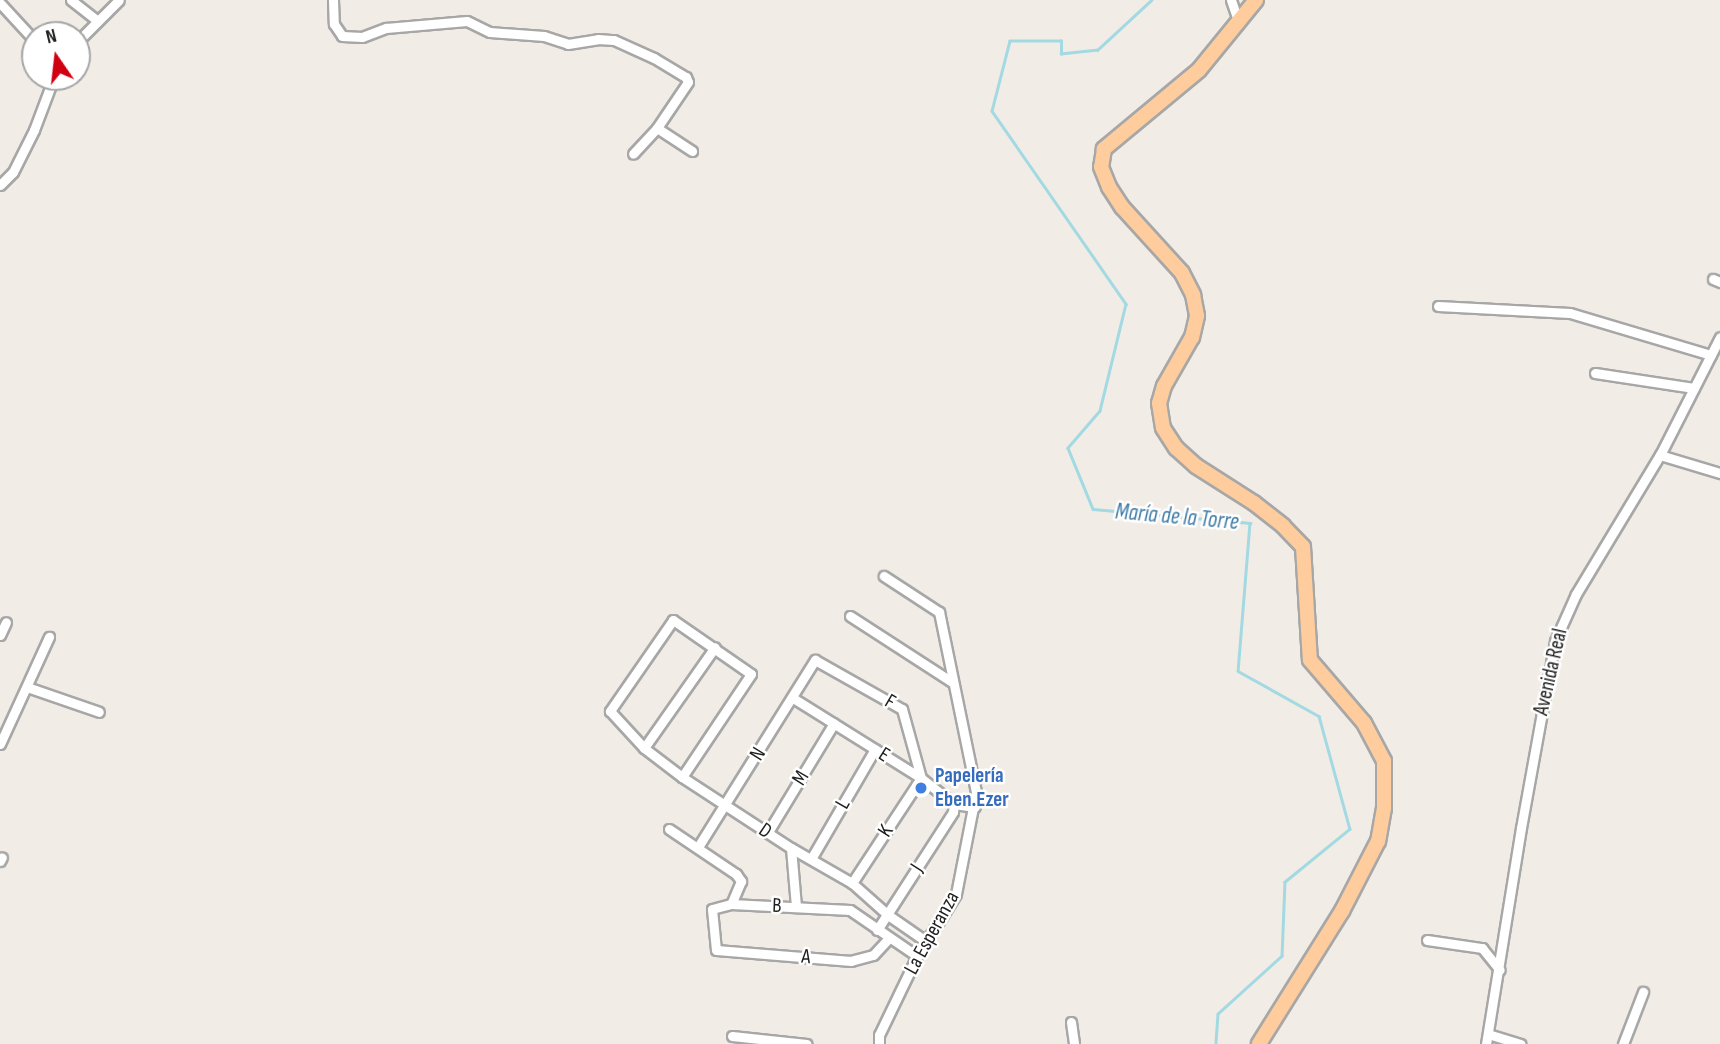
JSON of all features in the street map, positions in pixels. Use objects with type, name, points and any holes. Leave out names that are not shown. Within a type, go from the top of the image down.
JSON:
[{"type":"main road","points":[[1256,0],[1199,70],[1104,149],[1101,167],[1109,187],[1122,207],[1182,273],[1193,295],[1197,316],[1192,337],[1164,386],[1158,403],[1163,428],[1176,448],[1196,466],[1254,503],[1283,526],[1303,547],[1310,660],[1364,723],[1384,761],[1384,808],[1378,841],[1342,911],[1259,1044]]},
{"type":"street","points":[[71,0],[98,21]]},
{"type":"street","points":[[91,28],[119,0]]},
{"type":"street","points":[[332,0],[334,24],[342,36],[362,37],[386,28],[438,26],[453,20],[467,21],[490,32],[544,36],[568,44],[598,39],[614,40],[686,77],[688,82],[657,128],[634,154]]},
{"type":"street","points":[[1231,0],[1238,20]]},
{"type":"street","points":[[0,3],[21,26]]},
{"type":"street","points":[[0,185],[12,172],[29,141],[49,91]]},
{"type":"street","points":[[657,128],[692,151]]},
{"type":"street","points":[[1438,306],[1570,313],[1710,355]]},
{"type":"street","name":"Avenida Real","points":[[1487,1039],[1555,641],[1576,594],[1661,455],[1720,337]]},
{"type":"street","points":[[1595,373],[1694,388]]},
{"type":"street","points":[[1661,455],[1720,473]]},
{"type":"street","name":"La Esperanza","points":[[879,1044],[879,1035],[917,956],[956,894],[975,807],[969,749],[951,682],[939,612],[884,576]]},
{"type":"street","points":[[850,616],[951,682]]},
{"type":"street","name":"D","points":[[715,647],[673,620],[610,711],[644,748],[682,777],[791,848],[852,883],[888,915],[928,942]]},
{"type":"street","points":[[0,635],[6,622]]},
{"type":"street","points":[[0,744],[49,637]]},
{"type":"street","points":[[644,748],[715,647],[751,674],[682,777]]},
{"type":"street","name":"N","points":[[698,847],[815,660]]},
{"type":"street","name":"F","points":[[815,660],[902,709],[921,778]]},
{"type":"street","points":[[27,687],[99,712]]},
{"type":"street","name":"E","points":[[793,698],[921,778],[954,804]]},
{"type":"street","name":"M","points":[[768,832],[834,723]]},
{"type":"street","name":"L","points":[[811,859],[875,749]]},
{"type":"street","name":"K","points":[[852,883],[921,778]]},
{"type":"street","points":[[954,804],[975,807]]},
{"type":"street","name":"J","points":[[877,930],[953,812],[954,804]]},
{"type":"street","points":[[669,829],[736,874],[741,881],[731,904]]},
{"type":"street","points":[[791,848],[796,906]]},
{"type":"street","name":"B","points":[[731,904],[850,910],[877,930]]},
{"type":"street","name":"A","points":[[731,904],[712,909],[716,950],[851,961],[873,955],[888,938]]},
{"type":"street","points":[[877,930],[917,956]]},
{"type":"street","points":[[1427,940],[1482,948],[1500,970]]},
{"type":"street","points":[[1623,1044],[1643,992]]},
{"type":"street","points":[[1071,1022],[1074,1044]]},
{"type":"street","points":[[732,1036],[807,1044]]},
{"type":"street","points":[[1487,1039],[1521,1044]]},
{"type":"waterway","name":"María de la Torre","points":[[1152,0],[1098,50],[1061,54],[1061,41],[1010,41],[992,111],[1126,304],[1100,411],[1068,448],[1093,509],[1250,523],[1238,671],[1319,716],[1350,829],[1285,882],[1282,956],[1218,1014],[1216,1044]]},
{"type":"place","name":"Papelería Eben.Ezer","points":[[921,788]]}]
